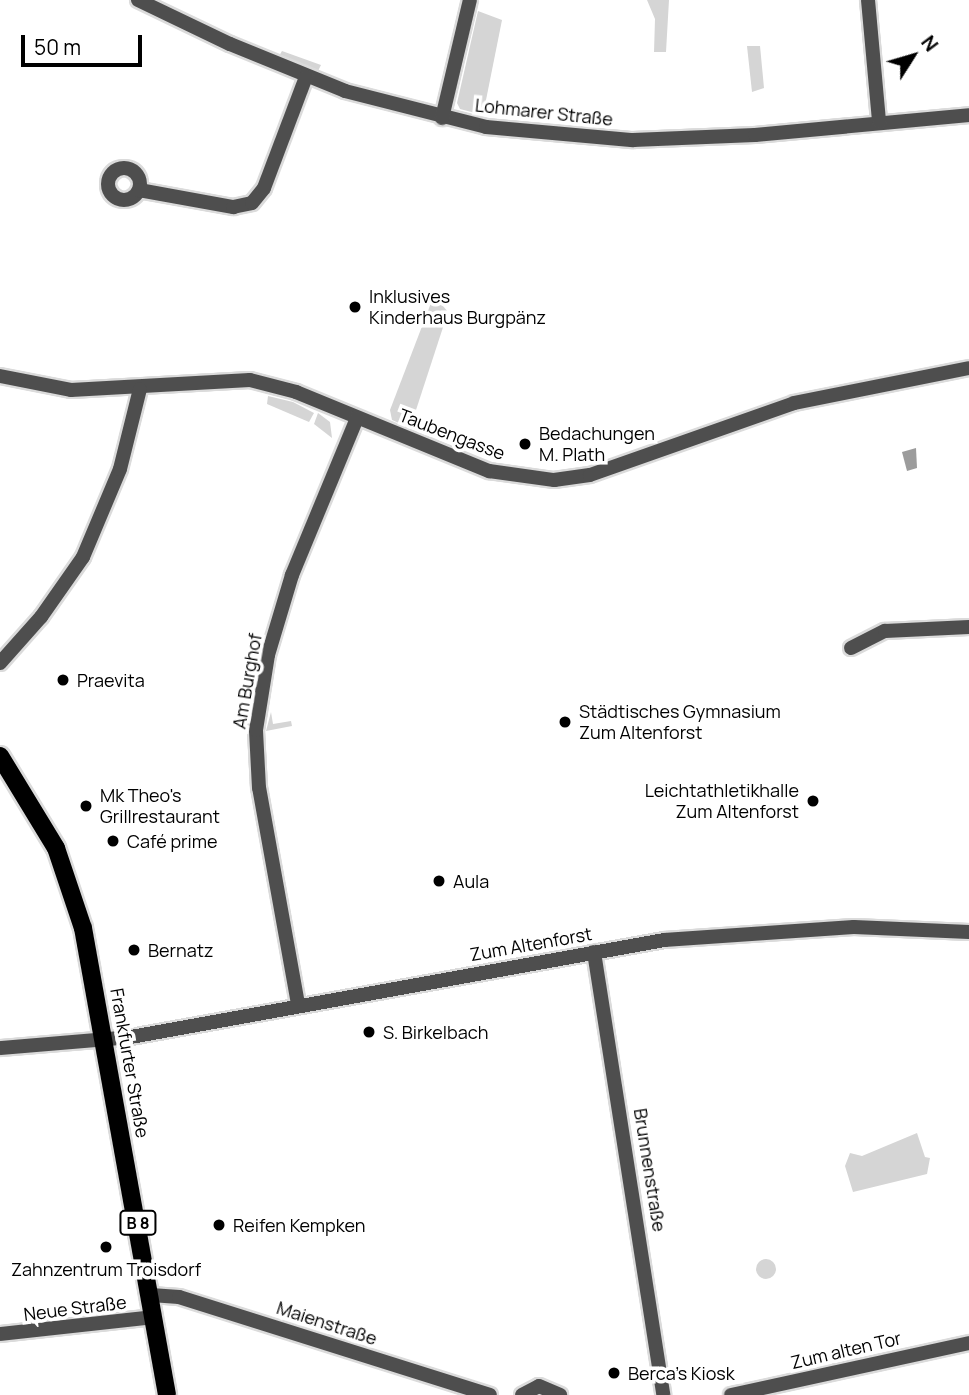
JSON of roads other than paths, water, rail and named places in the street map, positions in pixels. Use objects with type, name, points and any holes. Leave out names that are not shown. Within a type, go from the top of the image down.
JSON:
[{"type":"main road","name":"Frankfurter Straße","points":[[0,755],[62,863],[83,928],[167,1395]]},
{"type":"street","name":"Lohmarer Straße","points":[[138,0],[306,77],[442,118],[633,140],[755,135],[969,114]]},
{"type":"street","points":[[442,118],[470,0]]},
{"type":"street","points":[[868,0],[880,121]]},
{"type":"street","points":[[139,190],[233,207],[252,203],[264,188],[306,77]]},
{"type":"street","name":"Taubengasse","points":[[0,376],[50,388],[140,389],[250,380],[296,392],[494,473],[531,480],[570,479],[793,402],[969,368]]},
{"type":"street","points":[[0,663],[41,617],[83,557],[121,469],[140,389]]},
{"type":"street","name":"Am Burghof","points":[[298,1004],[259,788],[256,730],[268,655],[292,575],[357,418]]},
{"type":"street","points":[[851,648],[885,631],[969,627]]},
{"type":"street","name":"Zum Altenforst","points":[[0,1048],[104,1041],[594,952],[771,929],[904,927],[969,932]]},
{"type":"street","name":"Brunnenstraße","points":[[594,952],[663,1395]]},
{"type":"street","name":"Maienstraße","points":[[151,1295],[179,1297],[490,1395]]},
{"type":"street","name":"Neue Straße","points":[[0,1334],[154,1317]]},
{"type":"street","name":"Zum alten Tor","points":[[731,1395],[969,1342]]},
{"type":"street","points":[[522,1395],[539,1386],[560,1395]]},
{"type":"place","name":"Inklusives Kinderhaus Burgpänz","points":[[355,307]]},
{"type":"place","name":"Bedachungen M. Plath","points":[[525,444]]},
{"type":"place","name":"Praevita","points":[[63,680]]},
{"type":"place","name":"Städtisches Gymnasium Zum Altenforst","points":[[565,722]]},
{"type":"place","name":"Leichtathletikhalle Zum Altenforst","points":[[813,801]]},
{"type":"place","name":"Mk Theo's Grillrestaurant","points":[[86,806]]},
{"type":"place","name":"Café prime","points":[[113,841]]},
{"type":"place","name":"Aula","points":[[439,881]]},
{"type":"place","name":"Bernatz","points":[[134,950]]},
{"type":"place","name":"S. Birkelbach","points":[[369,1032]]},
{"type":"place","name":"Reifen Kempken","points":[[219,1225]]},
{"type":"place","name":"Zahnzentrum Troisdorf","points":[[106,1247]]},
{"type":"place","name":"Berca's Kiosk","points":[[614,1373]]}]
